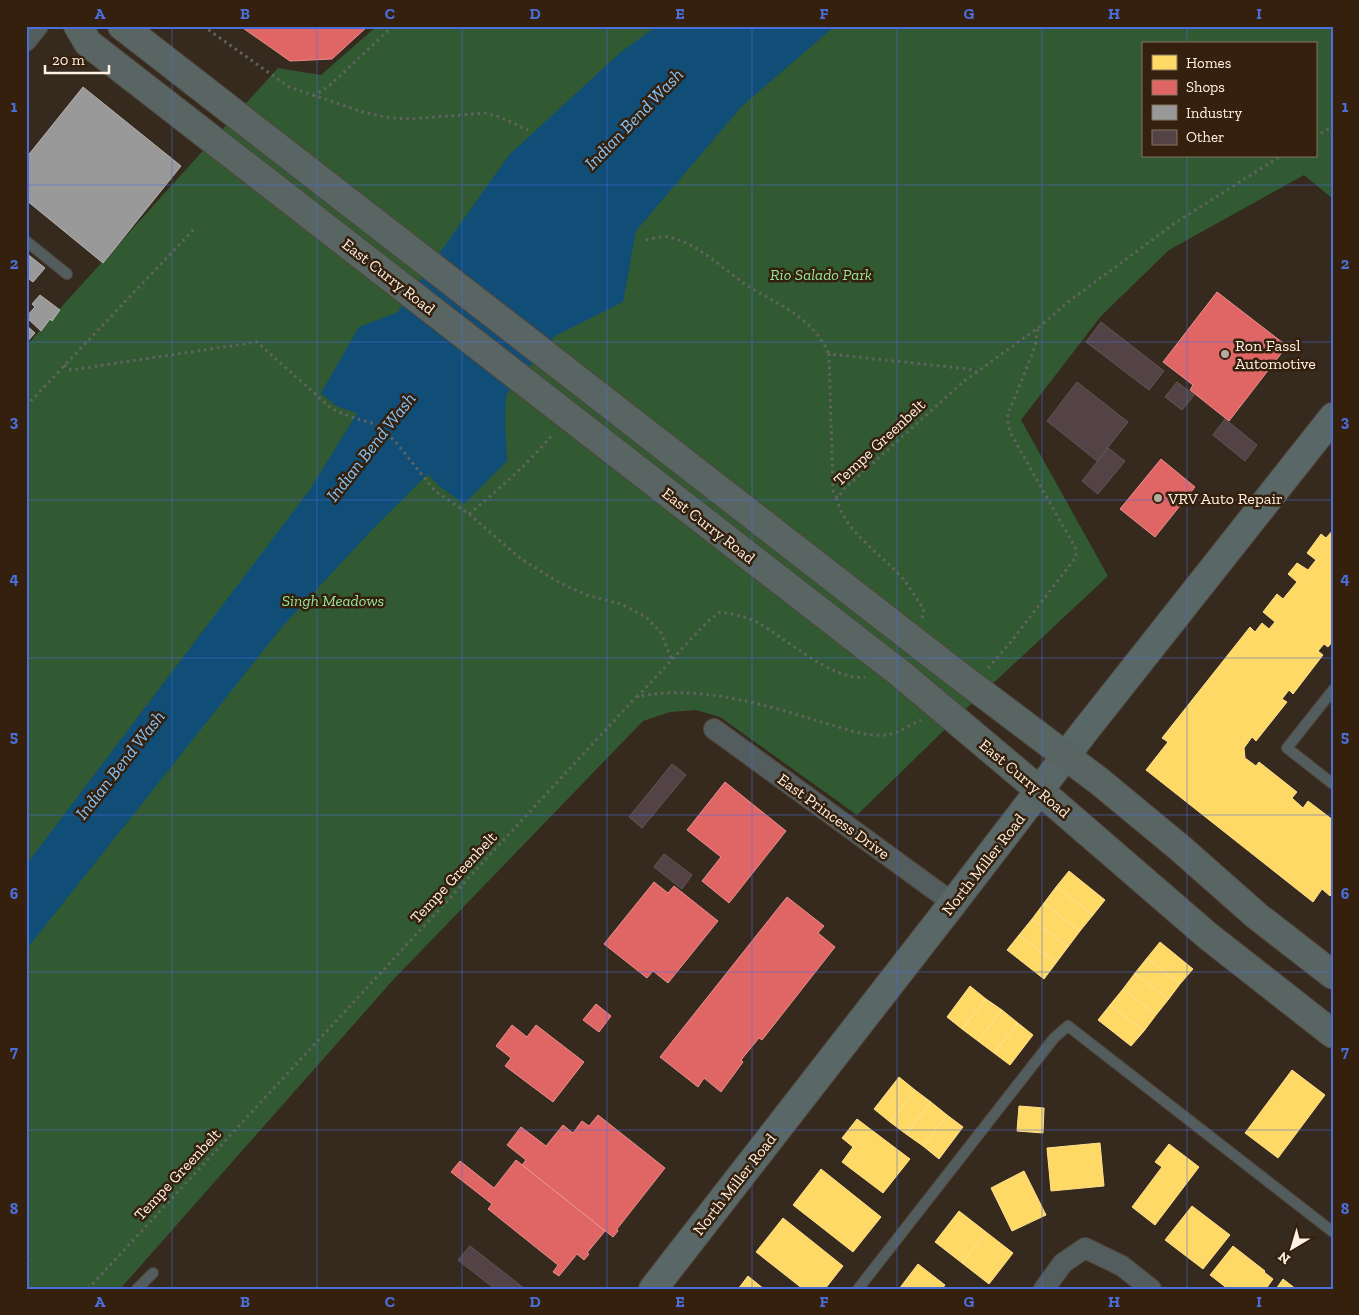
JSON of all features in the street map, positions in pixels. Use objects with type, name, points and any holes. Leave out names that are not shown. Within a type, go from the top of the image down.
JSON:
[{"type":"main road","name":"East Curry Road","points":[[78,26],[88,43],[901,674],[1208,936],[1333,1034]]},
{"type":"main road","points":[[122,26],[1099,781],[1180,848],[1257,916],[1333,975]]},
{"type":"street","points":[[26,41],[38,26]]},
{"type":"street","name":"North Miller Road","points":[[653,1289],[954,903],[1039,790],[1325,431]]},
{"type":"street","name":"East Princess Drive","points":[[714,729],[954,903]]},
{"type":"street","points":[[1044,1289],[1063,1264],[1085,1248],[1122,1266],[1151,1289]]},
{"type":"lane","points":[[26,241],[68,274]]},
{"type":"lane","points":[[1333,690],[1287,748],[1333,784]]},
{"type":"lane","points":[[858,1289],[1054,1038],[1068,1026],[1333,1232]]},
{"type":"lane","points":[[137,1289],[153,1273]]},
{"type":"path","points":[[203,26],[289,87],[366,114],[410,119],[485,113],[497,116],[528,130]]},
{"type":"path","points":[[313,96],[328,87],[393,26]]},
{"type":"path","points":[[1316,135],[1333,126]]},
{"type":"path","name":"Tempe Greenbelt","points":[[920,623],[924,609],[904,580],[849,525],[839,510],[837,499],[844,489],[964,382],[1039,327],[1068,302],[1175,223],[1278,158]]},
{"type":"path","points":[[26,406],[196,227]]},
{"type":"path","points":[[646,240],[672,237],[691,246],[746,285],[779,303],[804,321],[821,338],[829,354],[833,491],[837,499]]},
{"type":"path","points":[[988,668],[1010,643],[1076,557],[1076,549],[1011,434],[1008,425],[1008,414],[1035,347],[1039,327]]},
{"type":"path","points":[[64,365],[72,370],[257,342],[332,408],[354,418],[375,424],[395,441],[434,491],[469,514],[522,559],[560,583],[587,595],[621,604],[646,617],[661,633],[672,660]]},
{"type":"path","points":[[829,354],[977,372]]},
{"type":"path","points":[[469,514],[516,474],[537,453],[568,416]]},
{"type":"path","name":"Tempe Greenbelt","points":[[88,1289],[707,622],[720,612],[736,614],[756,622],[822,664],[855,678],[866,677],[871,672]]},
{"type":"path","points":[[636,698],[653,694],[710,695],[774,708],[865,734],[887,735],[922,720]]},
{"type":"path","points":[[26,1265],[32,1261]]},
{"type":"green space","points":[[377,26],[1333,26],[1333,199],[1304,175],[1169,250],[1101,316],[1021,420],[1108,576],[972,703],[857,815],[720,717],[696,710],[670,712],[643,721],[393,980],[120,1289],[26,1289],[26,346],[278,68],[321,75]]},
{"type":"water","name":"Indian Bend Wash","points":[[657,26],[835,26],[742,106],[636,231],[623,302],[555,336],[506,395],[507,461],[464,504],[438,485],[428,474],[369,533],[282,627],[26,950],[26,865],[311,488],[357,413],[336,406],[321,393],[359,327],[398,312],[509,155],[621,52]]},
{"type":"building: Homes","points":[[1333,530],[1333,641],[1328,647],[1324,644],[1318,651],[1323,655],[1293,694],[1289,690],[1282,699],[1287,702],[1256,741],[1252,737],[1244,748],[1245,758],[1256,766],[1259,762],[1297,792],[1292,798],[1303,808],[1308,801],[1333,820],[1333,893],[1330,896],[1322,889],[1313,902],[1146,770],[1168,742],[1162,738],[1250,627],[1255,632],[1262,623],[1269,629],[1275,622],[1263,612],[1277,594],[1283,599],[1297,582],[1288,574],[1297,563],[1308,570],[1316,560],[1307,553],[1321,534],[1326,538]]},
{"type":"building: Homes","points":[[1069,871],[1105,900],[1093,915],[1056,887]]},
{"type":"building: Homes","points":[[1056,887],[1093,915],[1080,931],[1044,903]]},
{"type":"building: Homes","points":[[1044,903],[1080,931],[1068,947],[1032,919]]},
{"type":"building: Homes","points":[[1032,919],[1068,947],[1056,963],[1019,935]]},
{"type":"building: Homes","points":[[1019,935],[1056,963],[1044,979],[1007,950]]},
{"type":"building: Homes","points":[[1160,942],[1193,969],[1180,984],[1147,958]]},
{"type":"building: Homes","points":[[1147,958],[1180,984],[1168,1000],[1135,973]]},
{"type":"building: Homes","points":[[1135,973],[1168,1000],[1156,1015],[1123,989]]},
{"type":"building: Homes","points":[[970,986],[986,999],[962,1029],[947,1017]]},
{"type":"building: Homes","points":[[1123,989],[1156,1015],[1144,1031],[1110,1005]]},
{"type":"building: Homes","points":[[986,999],[1002,1010],[978,1041],[962,1029]]},
{"type":"building: Homes","points":[[1110,1005],[1144,1031],[1131,1046],[1098,1020]]},
{"type":"building: Homes","points":[[1002,1010],[1018,1023],[994,1053],[978,1041]]},
{"type":"building: Homes","points":[[1018,1023],[1033,1035],[1010,1065],[994,1053]]},
{"type":"building: Homes","points":[[1292,1070],[1325,1095],[1278,1158],[1245,1133]]},
{"type":"building: Homes","points":[[899,1077],[915,1090],[890,1122],[874,1109]]},
{"type":"building: Homes","points":[[915,1090],[931,1102],[906,1134],[890,1122]]},
{"type":"building: Homes","points":[[931,1102],[947,1115],[923,1146],[906,1134]]},
{"type":"building: Homes","points":[[1019,1106],[1044,1108],[1043,1133],[1017,1131]]},
{"type":"building: Homes","points":[[947,1115],[963,1127],[939,1159],[923,1146]]},
{"type":"building: Homes","points":[[857,1119],[910,1159],[883,1193],[842,1162],[853,1147],[842,1138]]},
{"type":"building: Homes","points":[[1100,1143],[1104,1186],[1051,1191],[1047,1148]]},
{"type":"building: Homes","points":[[1169,1144],[1199,1167],[1155,1225],[1132,1207],[1162,1167],[1155,1162]]},
{"type":"building: Homes","points":[[821,1169],[881,1217],[853,1252],[793,1205]]},
{"type":"building: Homes","points":[[1024,1171],[1046,1215],[1012,1231],[991,1188]]},
{"type":"building: Homes","points":[[1192,1206],[1230,1235],[1203,1269],[1165,1240]]},
{"type":"building: Homes","points":[[959,1211],[986,1232],[962,1263],[935,1242]]},
{"type":"building: Homes","points":[[783,1218],[843,1266],[825,1289],[803,1289],[756,1252]]},
{"type":"building: Homes","points":[[986,1232],[1013,1253],[989,1284],[962,1263]]},
{"type":"building: Homes","points":[[1233,1246],[1273,1279],[1266,1289],[1228,1289],[1210,1275]]},
{"type":"building: Homes","points":[[918,1264],[945,1285],[942,1289],[899,1289]]},
{"type":"building: Homes","points":[[748,1276],[764,1289],[738,1289]]},
{"type":"building: Homes","points":[[1283,1279],[1296,1289],[1276,1289]]},
{"type":"building: Shops","points":[[240,26],[368,26],[332,59],[290,61]]},
{"type":"building: Shops","name":"Ron Fassl Automotive","points":[[1217,292],[1287,346],[1229,421],[1190,390],[1193,385],[1163,362]]},
{"type":"building: Shops","name":"VRV Auto Repair","points":[[1161,459],[1195,487],[1155,537],[1120,509]]},
{"type":"building: Shops","points":[[725,782],[786,831],[729,903],[702,881],[721,857],[687,830]]},
{"type":"building: Shops","points":[[654,882],[668,893],[674,886],[718,921],[668,983],[653,971],[647,978],[604,944]]},
{"type":"building: Shops","points":[[787,897],[824,926],[818,933],[835,947],[762,1040],[759,1038],[741,1060],[743,1062],[721,1092],[704,1078],[698,1087],[660,1057]]},
{"type":"building: Shops","points":[[596,1004],[611,1016],[599,1032],[583,1020]]},
{"type":"building: Shops","points":[[512,1025],[527,1037],[536,1025],[584,1062],[553,1102],[505,1066],[511,1058],[496,1046]]},
{"type":"building: Shops","points":[[598,1115],[665,1168],[617,1229],[618,1231],[613,1237],[522,1165],[526,1160],[507,1145],[521,1127],[546,1146],[563,1125],[573,1133],[582,1121],[589,1126]]},
{"type":"building: Shops","points":[[516,1160],[605,1231],[587,1253],[589,1254],[584,1260],[577,1254],[559,1276],[553,1272],[558,1265],[488,1209],[492,1204],[451,1172],[460,1161],[494,1188]]},
{"type":"building: Industry","points":[[83,87],[181,166],[103,263],[26,200],[26,158]]},
{"type":"building: Industry","points":[[26,253],[45,268],[33,282],[26,277]]},
{"type":"building: Industry","points":[[40,295],[60,310],[41,331],[26,317],[35,307],[32,304]]},
{"type":"building: Industry","points":[[26,325],[35,333],[26,343]]},
{"type":"building: Other","points":[[1101,322],[1164,371],[1149,390],[1086,342]]},
{"type":"building: Other","points":[[1077,382],[1128,422],[1097,461],[1047,421]]},
{"type":"building: Other","points":[[1177,382],[1194,395],[1182,410],[1165,397]]},
{"type":"building: Other","points":[[1225,419],[1257,445],[1245,461],[1213,435]]},
{"type":"building: Other","points":[[1108,448],[1125,461],[1098,494],[1082,481]]},
{"type":"building: Other","points":[[672,764],[686,775],[642,828],[629,817]]},
{"type":"building: Other","points":[[664,854],[692,875],[682,889],[654,867]]},
{"type":"building: Other","points":[[470,1246],[525,1289],[495,1289],[458,1260]]},
{"type":"place","name":"Ron Fassl Automotive","points":[[1225,354]]},
{"type":"place","name":"VRV Auto Repair","points":[[1158,498]]},
{"type":"park label","name":"Rio Salado Park","points":[[821,274]]},
{"type":"park label","name":"Singh Meadows","points":[[333,600]]}]
